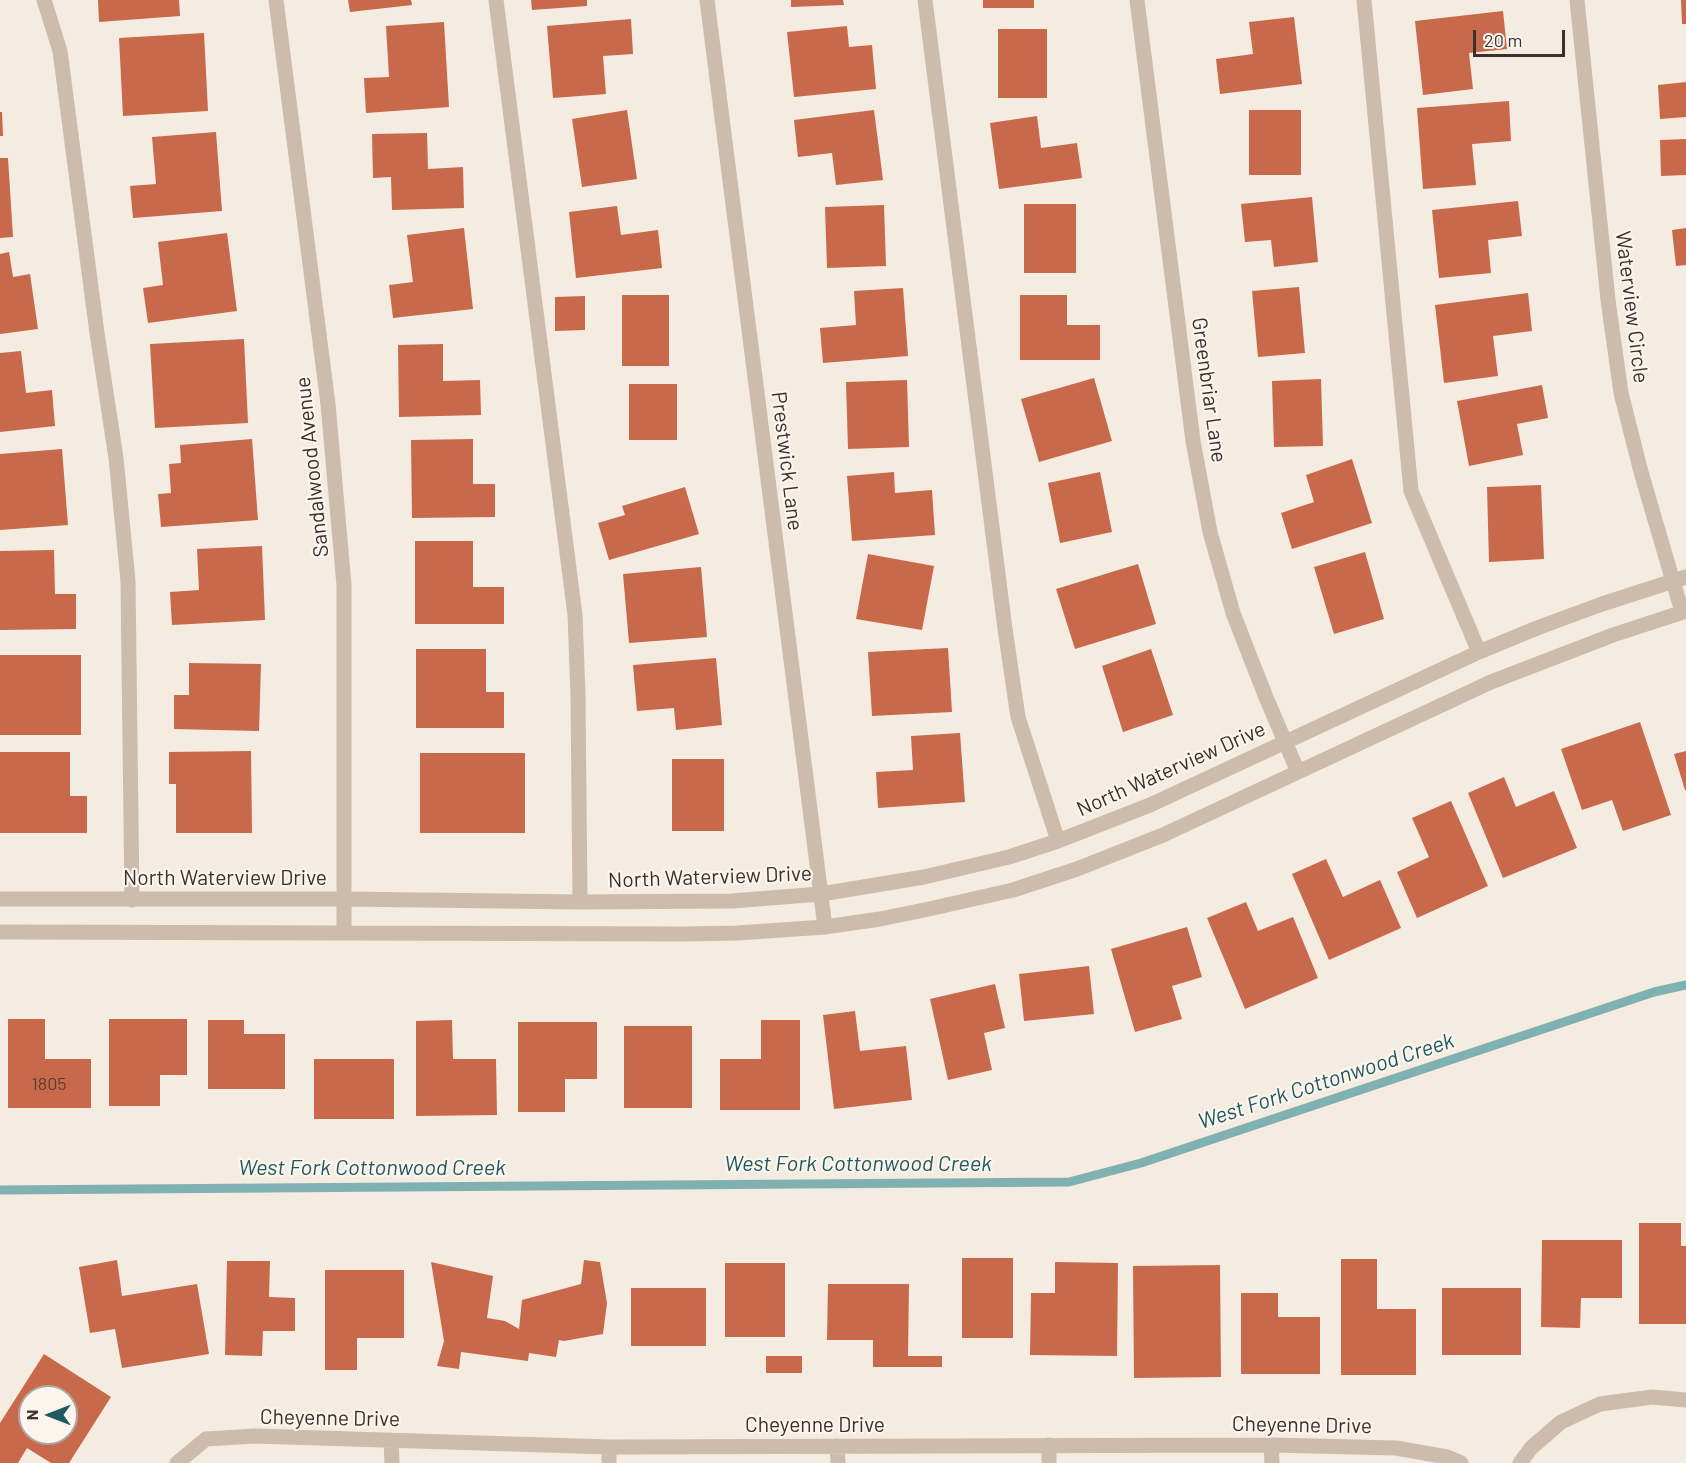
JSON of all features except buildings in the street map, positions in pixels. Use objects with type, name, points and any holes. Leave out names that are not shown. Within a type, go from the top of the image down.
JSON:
[{"type":"street","points":[[44,0],[60,51],[95,321],[116,458],[128,581],[132,900]]},
{"type":"street","name":"Sandalwood Avenue","points":[[276,0],[328,404],[344,585],[344,932]]},
{"type":"street","points":[[496,0],[575,615],[580,902]]},
{"type":"street","name":"Prestwick Lane","points":[[707,0],[825,927]]},
{"type":"street","points":[[925,0],[1018,717],[1058,841]]},
{"type":"street","name":"Greenbriar Lane","points":[[1137,0],[1193,441],[1210,532],[1233,613],[1298,772]]},
{"type":"street","points":[[1364,0],[1411,491],[1479,652]]},
{"type":"street","name":"Waterview Circle","points":[[1577,0],[1608,300],[1621,393],[1641,472],[1679,579],[1684,611]]},
{"type":"street","name":"North Waterview Drive","points":[[0,899],[732,901],[821,894],[924,877],[1009,857],[1058,841],[1150,805],[1479,652],[1537,628],[1679,579]]},
{"type":"street","points":[[0,932],[686,934],[825,927],[880,919],[1013,890],[1077,869],[1163,835],[1491,682],[1684,611]]},
{"type":"street","points":[[1520,1463],[1531,1448],[1562,1422],[1600,1404],[1652,1396],[1686,1400]]},
{"type":"street","name":"Cheyenne Drive","points":[[177,1463],[206,1438],[255,1436],[609,1447],[1272,1445],[1396,1448],[1447,1457],[1461,1463]]},
{"type":"street","points":[[391,1440],[392,1463]]},
{"type":"street","points":[[1049,1445],[1049,1463]]},
{"type":"street","points":[[1272,1445],[1272,1463]]},
{"type":"street","points":[[837,1446],[838,1463]]},
{"type":"street","points":[[609,1447],[609,1463]]},
{"type":"waterway","name":"West Fork Cottonwood Creek","points":[[0,1190],[1069,1182],[1141,1163],[1654,992],[1686,985]]}]
